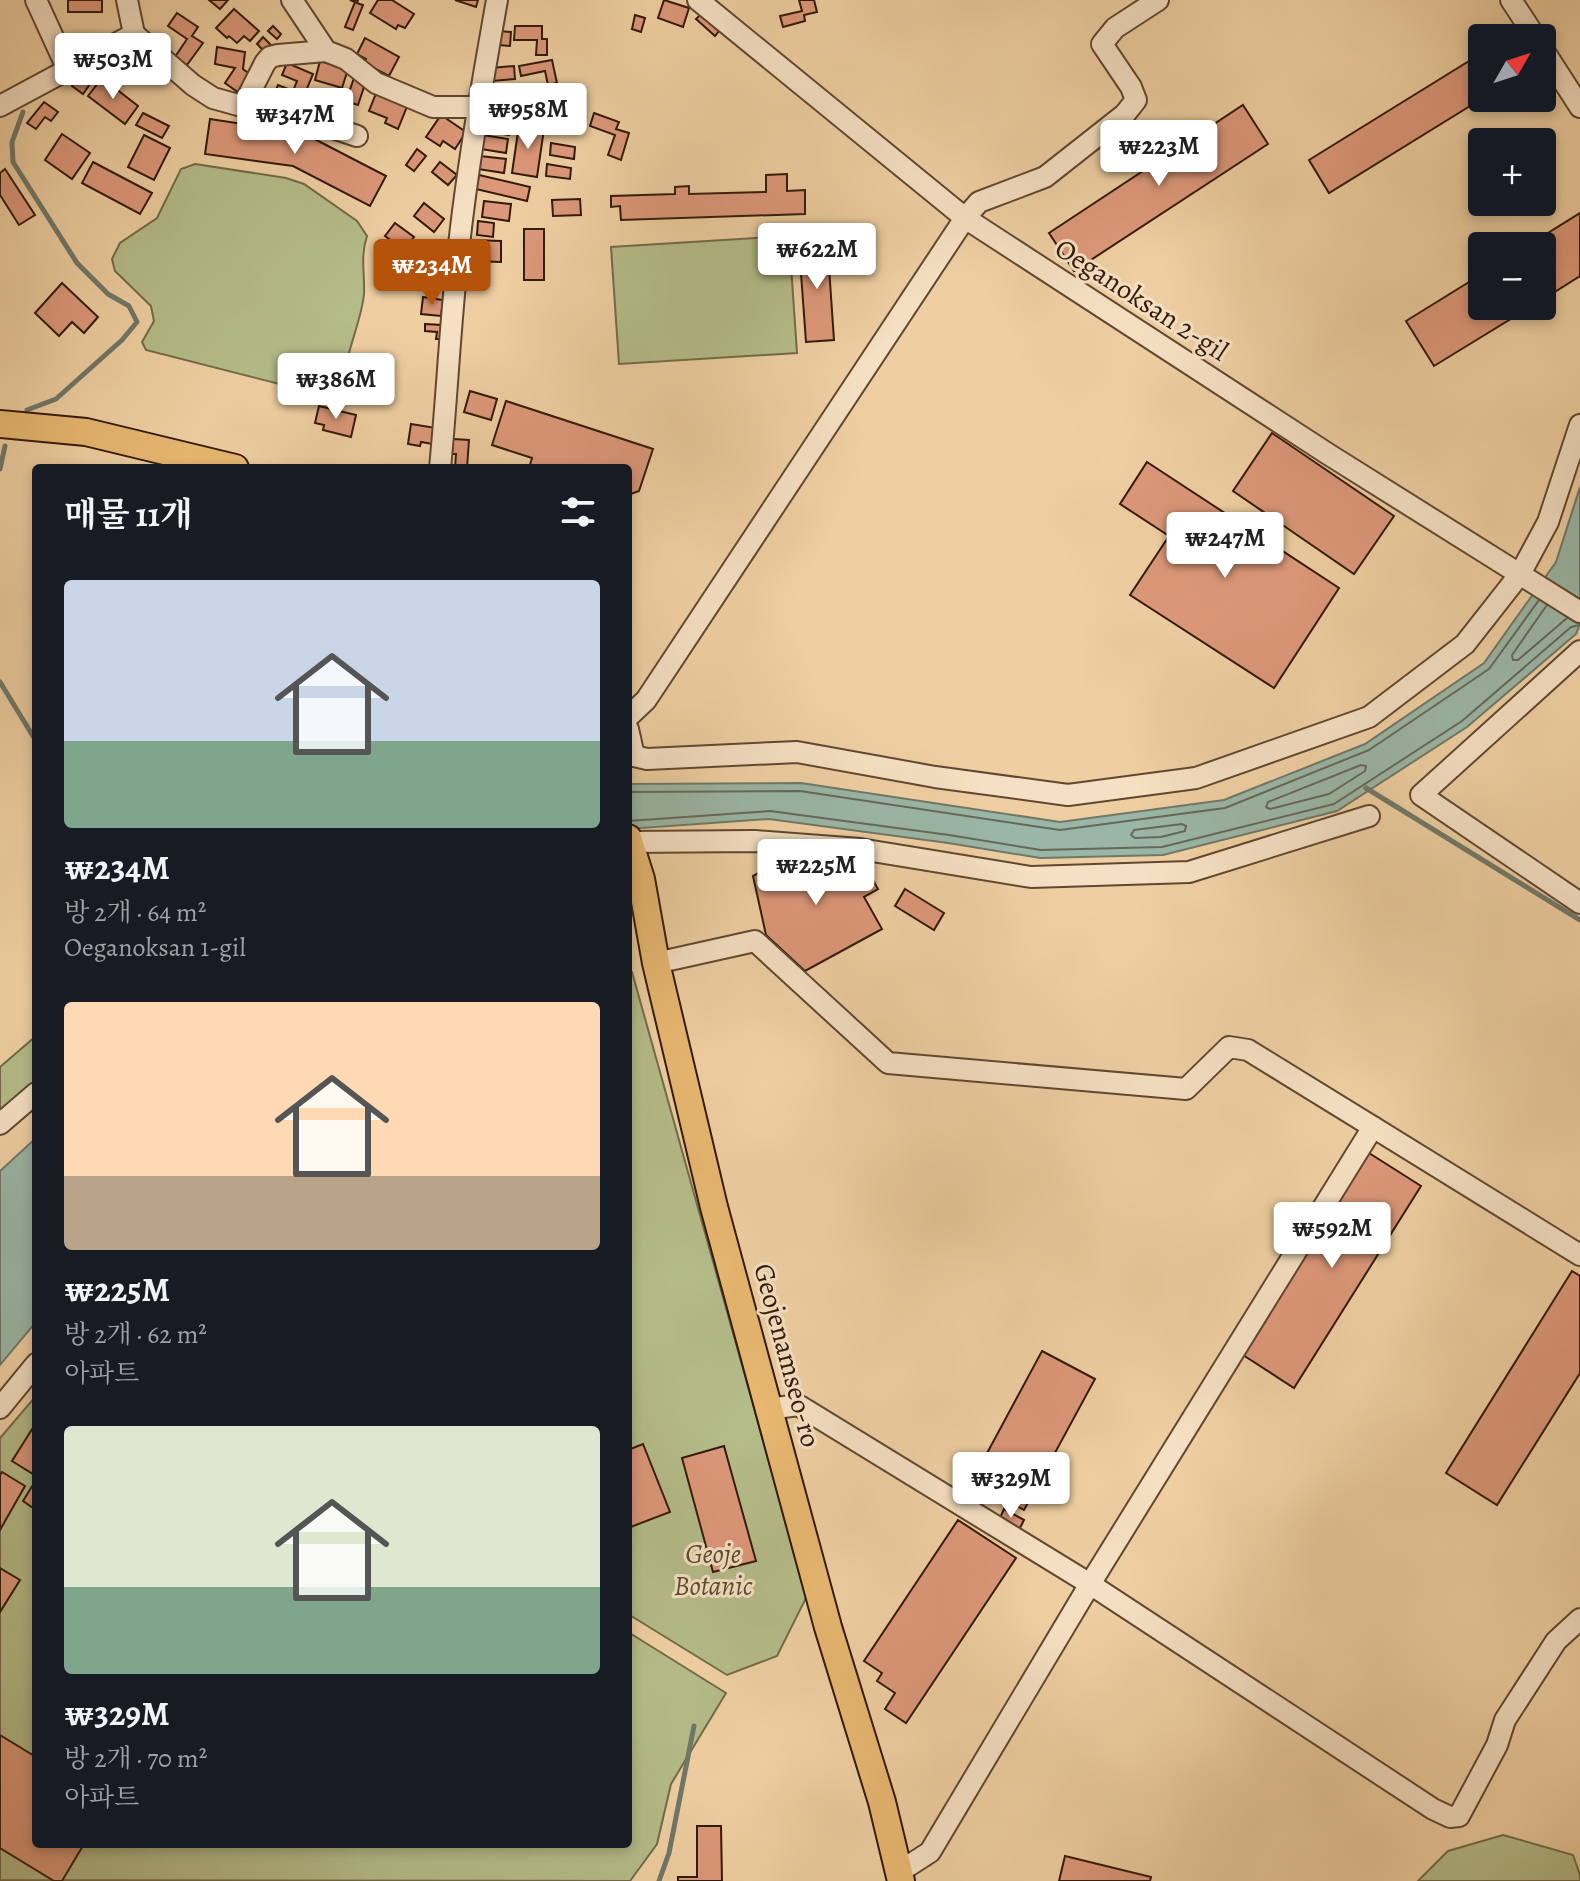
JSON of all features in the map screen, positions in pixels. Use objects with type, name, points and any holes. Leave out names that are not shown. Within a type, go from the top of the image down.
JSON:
[{"type":"main road","points":[[0,424],[86,432],[218,464]]},
{"type":"main road","name":"Geojenamseo-ro","points":[[632,853],[641,879],[656,963],[714,1207],[831,1637],[882,1802],[900,1877]]},
{"type":"street","points":[[36,0],[68,70]]},
{"type":"street","points":[[127,0],[134,34],[193,85],[213,98],[256,110],[300,117],[357,136]]},
{"type":"street","points":[[292,0],[326,51]]},
{"type":"street","points":[[440,464],[458,255],[478,107],[497,0]]},
{"type":"street","name":"Oeganoksan 2-gil","points":[[698,0],[965,218],[1328,454],[1580,612]]},
{"type":"street","points":[[632,713],[646,700],[965,218],[979,202],[1045,177],[1125,114],[1136,100],[1131,87],[1102,44],[1115,28],[1158,0]]},
{"type":"street","points":[[1511,0],[1527,24]]},
{"type":"street","points":[[0,106],[134,34]]},
{"type":"street","points":[[243,106],[270,57],[326,51],[346,59],[376,83],[414,100],[433,107],[478,107]]},
{"type":"street","points":[[1556,70],[1580,107]]},
{"type":"street","points":[[632,756],[647,759],[797,752],[935,777],[1068,795],[1196,778],[1369,717],[1465,644],[1520,574],[1548,522],[1580,425]]},
{"type":"street","points":[[1580,651],[1421,795],[1580,903]]},
{"type":"street","points":[[632,841],[755,841],[860,849],[1031,877],[1173,873],[1189,872],[1369,816]]},
{"type":"street","points":[[656,963],[755,941],[888,1063],[1186,1089],[1229,1047],[1248,1050],[1580,1255]]},
{"type":"street","points":[[0,1124],[32,1096]]},
{"type":"street","points":[[900,1877],[930,1852],[1090,1584],[1373,1127]]},
{"type":"street","points":[[0,1408],[32,1369]]},
{"type":"street","points":[[769,1409],[798,1405],[1090,1584],[1433,1809],[1450,1817],[1459,1816],[1497,1745],[1505,1720],[1556,1641],[1580,1619]]},
{"type":"green space","points":[[195,164],[286,178],[304,184],[357,221],[367,236],[363,258],[363,302],[348,357],[356,370],[352,396],[346,401],[146,350],[142,342],[154,321],[151,306],[115,271],[112,259],[120,243],[157,218],[181,169]]},
{"type":"green space","points":[[789,236],[797,353],[619,364],[611,247]]},
{"type":"green space","name":"Geoje Botanic","points":[[632,972],[806,1598],[777,1656],[727,1675],[632,1616]]},
{"type":"green space","points":[[32,1039],[32,1096],[0,1124],[0,1067]]},
{"type":"green space","points":[[32,1401],[32,1848],[632,1848],[632,1634],[726,1693],[671,1784],[657,1844],[630,1881],[0,1880],[0,1438]]},
{"type":"green space","points":[[1503,1835],[1573,1855],[1580,1881],[1418,1881],[1448,1851]]},
{"type":"water","points":[[1580,487],[1580,624],[1576,634],[1467,727],[1337,811],[1163,855],[1040,858],[769,819],[632,829],[632,784],[801,783],[1060,822],[1224,800],[1365,744],[1484,663],[1556,562]]},
{"type":"water","points":[[32,1142],[32,1327],[0,1365],[0,1171]]},
{"type":"building","points":[[68,0],[102,0],[102,12],[68,12]]},
{"type":"building","points":[[209,0],[228,0],[220,9]]},
{"type":"building","points":[[350,0],[358,0],[357,3],[363,5],[353,30],[345,27],[355,2]]},
{"type":"building","points":[[378,0],[392,0],[414,14],[405,28],[398,25],[396,29],[370,13]]},
{"type":"building","points":[[455,0],[478,0],[476,7]]},
{"type":"building","points":[[664,0],[689,8],[683,27],[658,18]]},
{"type":"building","points":[[799,0],[814,0],[817,12],[804,15],[805,21],[783,27],[780,16],[802,11]]},
{"type":"building","points":[[234,9],[259,31],[250,41],[244,36],[237,43],[216,28]]},
{"type":"building","points":[[177,13],[198,27],[192,36],[203,43],[187,65],[175,57],[187,39],[168,26]]},
{"type":"building","points":[[635,15],[645,18],[641,32],[632,29]]},
{"type":"building","points":[[700,15],[719,31],[715,36],[696,19]]},
{"type":"building","points":[[273,26],[281,34],[277,39],[268,31]]},
{"type":"building","points":[[515,26],[542,26],[542,39],[547,39],[547,55],[536,55],[537,40],[514,40]]},
{"type":"building","points":[[500,31],[511,32],[510,46],[499,45]]},
{"type":"building","points":[[263,37],[273,47],[267,54],[257,44]]},
{"type":"building","points":[[365,38],[399,57],[389,76],[364,63],[366,59],[357,54]]},
{"type":"building","points":[[217,47],[245,52],[243,69],[251,75],[239,93],[225,83],[235,68],[215,64]]},
{"type":"building","points":[[552,60],[557,83],[548,85],[545,71],[521,76],[519,66]]},
{"type":"building","points":[[320,61],[348,69],[342,88],[315,80]]},
{"type":"building","points":[[1468,62],[1468,107],[1329,193],[1309,160]]},
{"type":"building","points":[[287,63],[313,74],[299,108],[273,97],[278,85],[293,91],[297,81],[282,75]]},
{"type":"building","points":[[514,66],[515,79],[492,81],[491,68]]},
{"type":"building","points":[[79,76],[90,84],[83,94],[72,86]]},
{"type":"building","points":[[102,78],[138,106],[125,124],[88,96]]},
{"type":"building","points":[[354,78],[366,81],[358,105],[346,101]]},
{"type":"building","points":[[513,87],[552,93],[548,120],[533,117],[535,103],[511,99]]},
{"type":"building","points":[[490,88],[503,90],[499,110],[486,107]]},
{"type":"building","points":[[377,91],[408,104],[398,129],[385,123],[387,118],[369,111]]},
{"type":"building","points":[[44,102],[58,112],[51,121],[45,117],[36,129],[27,123]]},
{"type":"building","points":[[1243,105],[1268,144],[1074,271],[1049,233]]},
{"type":"building","points":[[143,113],[169,126],[162,138],[136,125]]},
{"type":"building","points":[[594,113],[619,122],[616,129],[629,133],[621,160],[608,155],[615,135],[590,126]]},
{"type":"building","points":[[441,115],[466,132],[455,149],[443,141],[440,146],[426,137]]},
{"type":"building","points":[[488,115],[511,119],[509,135],[485,131]]},
{"type":"building","points":[[210,119],[303,133],[386,176],[370,206],[293,166],[205,154]]},
{"type":"building","points":[[519,125],[544,129],[537,177],[512,173]]},
{"type":"building","points":[[62,134],[90,153],[72,179],[45,160]]},
{"type":"building","points":[[144,135],[170,148],[154,180],[128,167]]},
{"type":"building","points":[[483,135],[508,139],[506,153],[481,149]]},
{"type":"building","points":[[551,143],[575,147],[574,159],[550,155]]},
{"type":"building","points":[[417,149],[426,156],[414,171],[406,165]]},
{"type":"building","points":[[480,156],[506,159],[504,173],[478,169]]},
{"type":"building","points":[[93,162],[152,193],[140,214],[82,183]]},
{"type":"building","points":[[440,162],[457,175],[448,185],[432,172]]},
{"type":"building","points":[[547,164],[571,168],[570,179],[546,176]]},
{"type":"building","points":[[5,169],[35,215],[19,225],[0,195],[0,173]]},
{"type":"building","points":[[787,174],[787,191],[805,190],[805,214],[621,220],[620,206],[611,207],[611,196],[675,194],[675,187],[689,186],[689,194],[766,192],[766,175]]},
{"type":"building","points":[[479,175],[530,187],[527,201],[476,189]]},
{"type":"building","points":[[580,199],[581,215],[553,216],[552,200]]},
{"type":"building","points":[[484,201],[511,204],[509,221],[482,217]]},
{"type":"building","points":[[424,203],[444,219],[434,232],[414,216]]},
{"type":"building","points":[[1580,213],[1580,276],[1556,291],[1556,232],[1549,232]]},
{"type":"building","points":[[478,221],[494,223],[493,237],[477,235]]},
{"type":"building","points":[[395,223],[414,237],[404,250],[385,236]]},
{"type":"building","points":[[524,229],[544,229],[544,280],[524,280]]},
{"type":"building","points":[[827,238],[834,340],[806,342],[799,246],[814,245],[813,239]]},
{"type":"building","points":[[474,240],[501,241],[501,262],[473,261]]},
{"type":"building","points":[[421,245],[447,268],[427,291],[415,281],[426,268],[412,255]]},
{"type":"building","points":[[62,283],[98,317],[84,333],[72,322],[59,336],[35,313]]},
{"type":"building","points":[[1468,283],[1468,320],[1509,320],[1434,366],[1406,321]]},
{"type":"building","points":[[423,297],[443,300],[441,316],[421,314]]},
{"type":"building","points":[[425,324],[442,325],[442,339],[436,339],[437,332],[425,331]]},
{"type":"building","points":[[470,391],[497,399],[491,420],[464,412]]},
{"type":"building","points":[[506,401],[653,449],[639,491],[632,494],[632,464],[530,464],[532,458],[492,445]]},
{"type":"building","points":[[319,406],[356,415],[351,437],[323,430],[324,425],[315,423]]},
{"type":"building","points":[[411,424],[436,428],[433,444],[408,444]]},
{"type":"building","points":[[1272,433],[1394,516],[1354,574],[1233,491]]},
{"type":"building","points":[[453,439],[469,440],[467,464],[455,464],[456,454],[452,454]]},
{"type":"building","points":[[1147,462],[1339,588],[1274,688],[1130,595],[1169,536],[1120,504]]},
{"type":"building","points":[[791,855],[864,864],[878,889],[864,897],[882,929],[805,971],[766,935],[753,876]]},
{"type":"building","points":[[905,889],[944,913],[934,930],[895,906]]},
{"type":"building","points":[[1369,1153],[1421,1186],[1294,1388],[1243,1355]]},
{"type":"building","points":[[1572,1271],[1580,1276],[1580,1373],[1497,1505],[1446,1473]]},
{"type":"building","points":[[1042,1351],[1095,1379],[1024,1510],[972,1481]]},
{"type":"building","points":[[32,1429],[32,1473],[12,1461]]},
{"type":"building","points":[[643,1444],[670,1512],[632,1526],[632,1448]]},
{"type":"building","points":[[724,1446],[756,1561],[713,1572],[682,1458]]},
{"type":"building","points":[[2,1472],[25,1486],[0,1530],[0,1475]]},
{"type":"building","points":[[32,1486],[32,1507],[23,1501]]},
{"type":"building","points":[[1004,1509],[1024,1520],[1019,1530],[999,1520]]},
{"type":"building","points":[[958,1520],[1016,1558],[906,1723],[885,1709],[895,1693],[877,1681],[882,1673],[864,1661]]},
{"type":"building","points":[[0,1568],[20,1580],[0,1612]]},
{"type":"building","points":[[0,1735],[32,1755],[32,1848],[82,1848],[62,1881],[54,1881],[0,1848]]},
{"type":"building","points":[[697,1826],[721,1826],[722,1881],[678,1881],[678,1877],[697,1877]]},
{"type":"building","points":[[1065,1856],[1151,1877],[1150,1881],[1059,1881]]},
{"type":"waterway","points":[[23,112],[12,142],[13,162],[77,263],[108,294],[129,306],[137,322],[122,340],[56,399],[27,410]]},
{"type":"waterway","points":[[0,469],[5,446]]},
{"type":"waterway","points":[[0,682],[32,734]]},
{"type":"waterway","points":[[1366,788],[1580,920]]},
{"type":"waterway","points":[[659,1881],[669,1853],[694,1726]]}]
